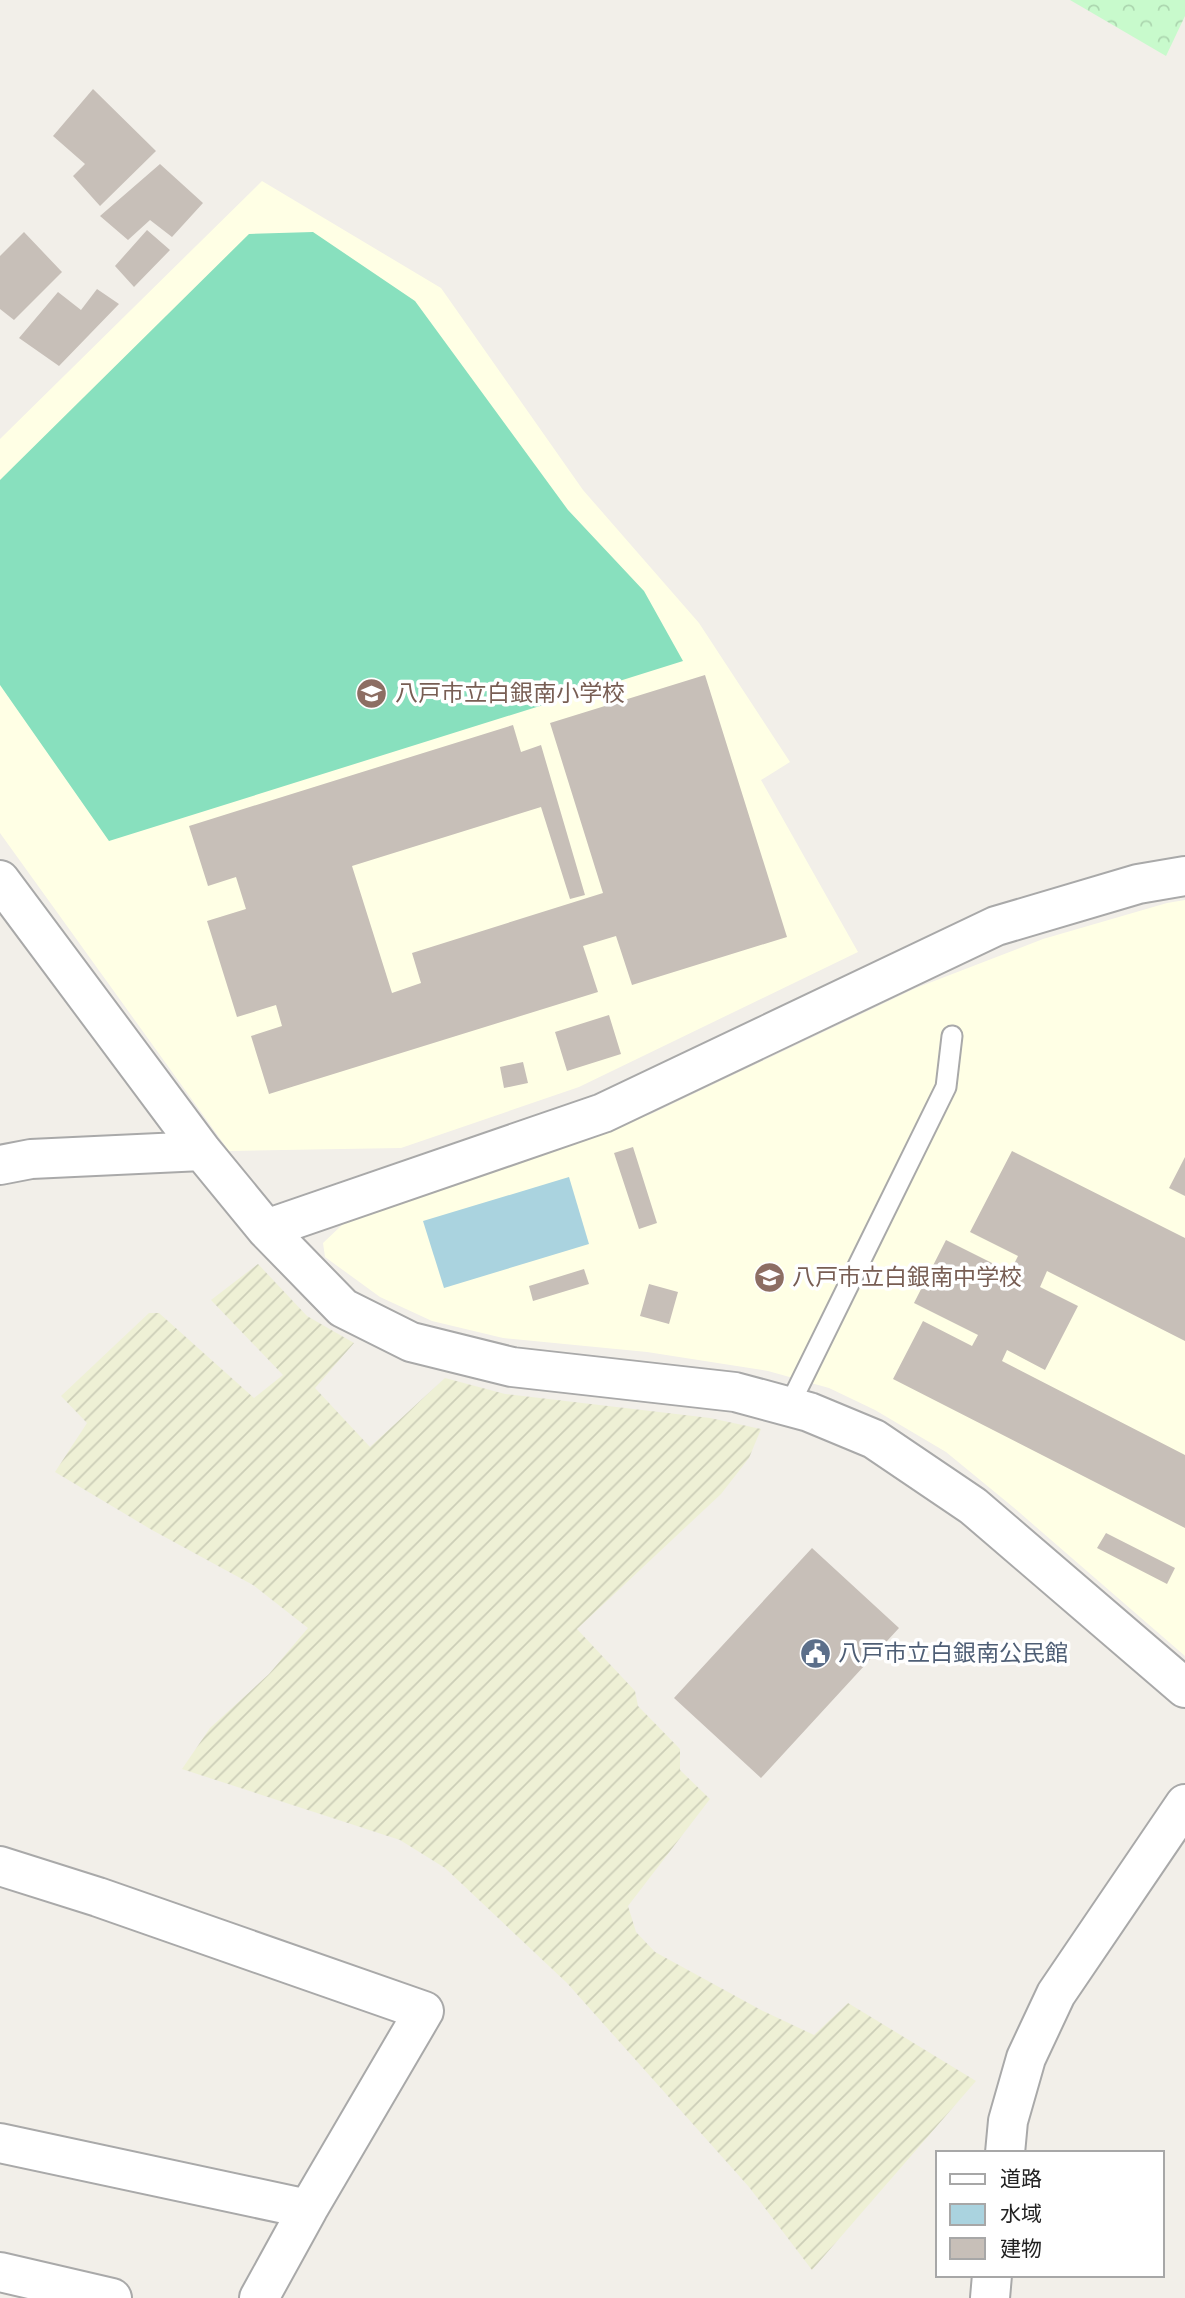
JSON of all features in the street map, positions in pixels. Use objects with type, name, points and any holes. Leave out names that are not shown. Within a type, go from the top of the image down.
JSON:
[{"type":"street","points":[[266,1230],[603,1113],[996,926],[1138,884],[1185,876]]},
{"type":"street","points":[[0,880],[202,1150],[266,1230],[343,1308],[411,1342],[512,1367],[735,1392],[809,1412],[874,1439],[973,1506],[1185,1688]]},
{"type":"street","points":[[0,1165],[31,1159],[202,1150]]},
{"type":"street","points":[[1005,2151],[1008,2121],[1026,2059],[1056,1994],[1185,1804]]},
{"type":"street","points":[[0,1866],[98,1897],[424,2011],[307,2209],[259,2298]]},
{"type":"street","points":[[0,2143],[307,2209]]},
{"type":"street","points":[[0,2272],[112,2298]]},
{"type":"street","points":[[990,2298],[992,2277]]},
{"type":"lane","points":[[789,1406],[946,1087],[952,1036]]},
{"type":"shaded area","name":"八戸市立白銀南小学校","points":[[262,181],[441,288],[583,490],[699,623],[790,762],[761,780],[858,952],[579,1087],[401,1148],[229,1151],[0,833],[0,439]]},
{"type":"shaded area","name":"八戸市立白銀南中学校","points":[[1185,900],[1185,1656],[946,1452],[875,1410],[829,1388],[768,1371],[647,1352],[503,1338],[432,1321],[380,1297],[325,1257],[323,1243],[342,1225],[362,1213],[651,1114],[916,988],[1043,939]]},
{"type":"shaded area","points":[[258,1264],[307,1316],[354,1343],[315,1388],[370,1447],[445,1378],[505,1394],[710,1418],[761,1429],[749,1458],[721,1494],[577,1629],[635,1691],[638,1706],[680,1749],[680,1770],[710,1799],[628,1906],[636,1932],[655,1952],[761,2010],[814,2035],[848,2003],[976,2081],[812,2270],[749,2187],[567,1983],[445,1868],[400,1840],[182,1769],[210,1728],[269,1674],[308,1628],[253,1585],[152,1530],[55,1472],[87,1423],[61,1396],[149,1313],[159,1313],[254,1398],[283,1375],[211,1300]]},
{"type":"green space","points":[[1070,0],[1185,0],[1185,16],[1166,56]]},
{"type":"green space","points":[[313,232],[415,301],[568,510],[644,591],[683,661],[109,841],[0,685],[0,480],[249,234]]},
{"type":"water","points":[[569,1177],[589,1244],[444,1288],[423,1221]]},
{"type":"building","points":[[93,89],[156,151],[100,206],[73,176],[85,164],[53,136]]},
{"type":"building","points":[[160,164],[203,203],[172,237],[150,220],[128,240],[100,216]]},
{"type":"building","points":[[147,230],[170,250],[134,287],[115,266]]},
{"type":"building","points":[[24,232],[62,272],[14,320],[0,309],[0,256]]},
{"type":"building","points":[[97,289],[119,304],[59,366],[19,338],[58,292],[81,310]]},
{"type":"building","points":[[705,675],[787,937],[632,985],[616,936],[583,946],[598,992],[269,1094],[251,1036],[282,1026],[276,1005],[237,1017],[207,921],[246,909],[236,877],[208,886],[189,826],[513,725],[521,752],[541,745],[585,895],[570,899],[541,807],[352,866],[392,993],[421,983],[412,953],[603,893],[550,723]]},
{"type":"building","points":[[609,1015],[621,1054],[567,1071],[555,1032]]},
{"type":"building","points":[[523,1062],[528,1083],[504,1088],[500,1067]]},
{"type":"building","points":[[633,1147],[657,1223],[639,1229],[614,1153]]},
{"type":"building","points":[[1012,1151],[1185,1238],[1185,1341],[1047,1271],[1040,1287],[1078,1306],[1045,1370],[1007,1350],[1002,1361],[1185,1455],[1185,1528],[893,1379],[923,1321],[972,1346],[978,1335],[914,1303],[946,1240],[1010,1272],[1018,1256],[970,1232]]},
{"type":"building","points":[[1185,1157],[1185,1196],[1169,1188]]},
{"type":"building","points":[[584,1269],[589,1284],[533,1301],[529,1286]]},
{"type":"building","points":[[649,1284],[678,1292],[669,1324],[640,1316]]},
{"type":"building","points":[[1106,1533],[1175,1568],[1167,1584],[1097,1548]]},
{"type":"building","points":[[812,1548],[899,1628],[761,1778],[674,1698]]},
{"type":"place","name":"八戸市立白銀南小学校","points":[[372,693]]},
{"type":"place","name":"八戸市立白銀南中学校","points":[[769,1277]]},
{"type":"place","name":"八戸市立白銀南公民館","points":[[815,1653]]}]
